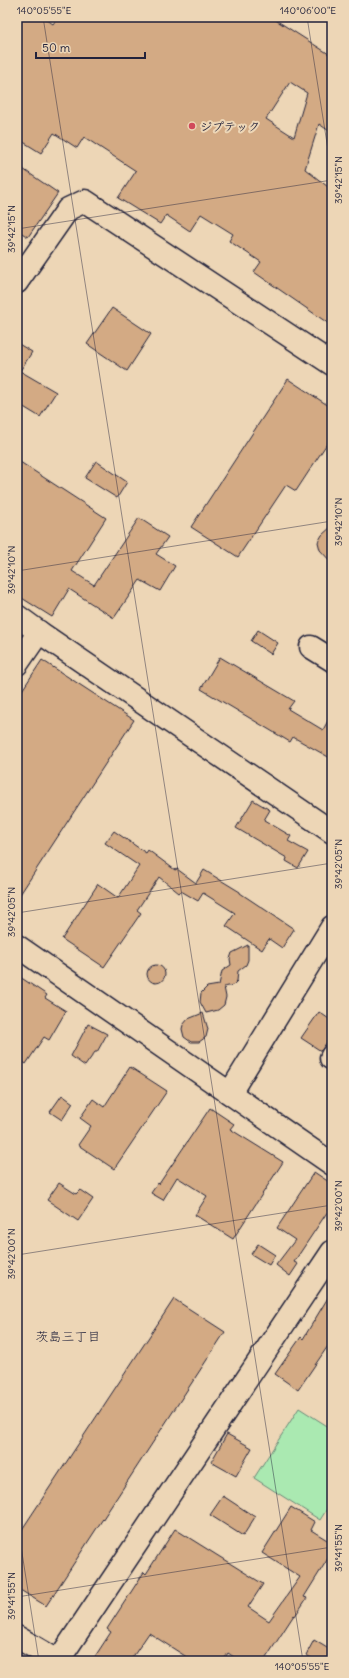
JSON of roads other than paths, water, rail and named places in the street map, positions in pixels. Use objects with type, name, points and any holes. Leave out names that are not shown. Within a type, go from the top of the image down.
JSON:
[{"type":"street","points":[[17,282],[68,210],[85,201],[332,364]]},
{"type":"street","points":[[17,616],[332,832]]},
{"type":"street","points":[[17,664],[39,632]]},
{"type":"street","points":[[312,647],[332,660]]},
{"type":"street","points":[[230,1093],[332,927]]},
{"type":"street","points":[[17,946],[332,1164]]},
{"type":"street","points":[[17,1637],[58,1661],[332,1252]]},
{"type":"place","name":"ジプテック","points":[[192,126]]},
{"type":"district","name":"茨島三丁目","points":[[68,1336]]}]
